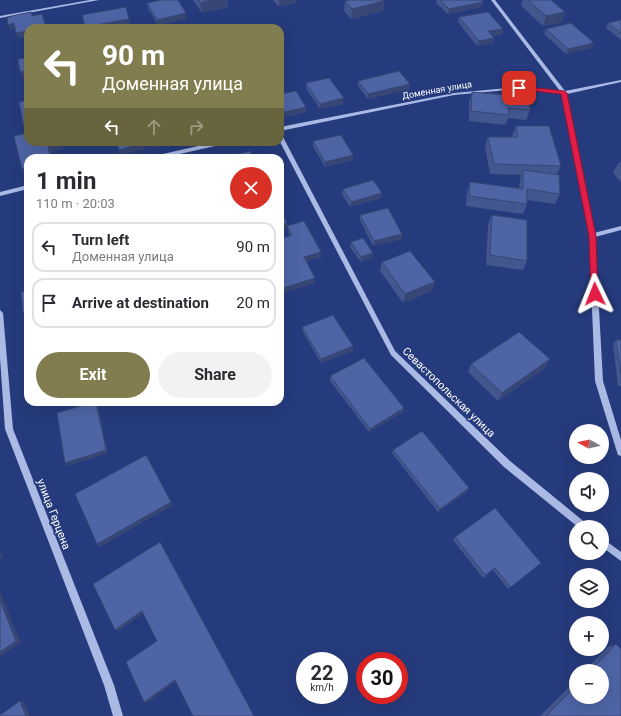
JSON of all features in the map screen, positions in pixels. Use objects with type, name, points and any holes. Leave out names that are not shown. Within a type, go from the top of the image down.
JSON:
[{"type":"street","points":[[0,17],[97,0]]},
{"type":"street","points":[[493,0],[564,93],[592,236],[599,381],[621,452]]},
{"type":"street","name":"Доменная улица","points":[[284,128],[454,94],[519,88],[564,93],[621,81]]},
{"type":"street","name":"Севастопольская улица","points":[[284,145],[393,353],[507,464],[575,520]]},
{"type":"street","points":[[172,154],[206,146]]},
{"type":"street","points":[[0,194],[24,188]]},
{"type":"street","points":[[592,236],[621,228]]},
{"type":"street","name":"улица Герцена","points":[[0,314],[10,429],[109,685],[118,716]]},
{"type":"street","points":[[609,548],[621,558]]},
{"type":"building","points":[[161,0],[178,0],[186,13],[157,20],[147,3]]},
{"type":"building","points":[[198,0],[212,0],[200,3]]},
{"type":"building","points":[[440,0],[481,0],[483,2],[449,9]]},
{"type":"building","points":[[528,0],[551,0],[565,12],[546,16]]},
{"type":"building","points":[[345,1],[384,1],[352,9]]},
{"type":"building","points":[[126,7],[129,19],[102,24],[84,24],[82,15]]},
{"type":"building","points":[[31,12],[32,16],[42,14],[45,24],[24,24],[24,32],[16,33],[14,23],[8,25],[7,17]]},
{"type":"building","points":[[488,12],[503,29],[488,31],[494,38],[479,41],[459,17]]},
{"type":"building","points":[[621,20],[621,33],[608,23]]},
{"type":"building","points":[[571,23],[594,43],[568,49],[546,29]]},
{"type":"building","points":[[24,58],[24,72],[20,72],[18,59]]},
{"type":"building","points":[[399,71],[410,84],[368,94],[358,81]]},
{"type":"building","points":[[329,78],[344,98],[320,104],[306,83]]},
{"type":"building","points":[[296,91],[306,107],[284,112],[284,93]]},
{"type":"building","points":[[472,92],[529,97],[530,110],[508,108],[509,115],[471,111]]},
{"type":"building","points":[[24,101],[24,128],[19,102]]},
{"type":"building","points":[[516,126],[549,126],[561,166],[494,164],[488,137],[518,137]]},
{"type":"building","points":[[24,134],[24,146],[52,146],[48,147],[50,154],[24,154],[24,169],[22,169],[14,136]]},
{"type":"building","points":[[341,135],[353,155],[325,162],[313,141]]},
{"type":"building","points":[[118,146],[133,146],[119,150]]},
{"type":"building","points":[[250,151],[251,154],[239,154]]},
{"type":"building","points":[[523,170],[559,175],[560,194],[527,189],[527,204],[469,196],[470,182],[523,189]]},
{"type":"building","points":[[373,180],[382,193],[351,202],[343,189]]},
{"type":"building","points":[[388,208],[402,234],[374,241],[360,215]]},
{"type":"building","points":[[492,215],[527,220],[527,261],[490,255]]},
{"type":"building","points":[[284,217],[287,223],[284,224]]},
{"type":"building","points":[[304,221],[321,252],[304,257],[315,278],[284,288],[284,238],[292,235],[287,226]]},
{"type":"building","points":[[363,238],[373,253],[361,257],[351,242]]},
{"type":"building","points":[[410,251],[435,282],[405,294],[382,262]]},
{"type":"building","points":[[24,291],[23,313],[21,292]]},
{"type":"building","points":[[333,315],[353,346],[321,359],[302,327]]},
{"type":"building","points":[[519,332],[550,359],[502,393],[471,364]]},
{"type":"building","points":[[616,340],[621,340],[621,375]]},
{"type":"building","points":[[364,358],[404,408],[370,429],[330,376]]},
{"type":"building","points":[[81,406],[97,406],[106,450],[65,463],[57,413]]},
{"type":"building","points":[[422,431],[469,488],[440,509],[393,450]]},
{"type":"building","points":[[146,455],[171,502],[97,544],[75,494]]},
{"type":"building","points":[[495,508],[541,563],[511,587],[495,568],[485,575],[455,537]]},
{"type":"building","points":[[160,542],[254,716],[193,716],[175,680],[144,702],[126,662],[157,641],[142,611],[115,630],[93,584]]},
{"type":"building","points":[[0,600],[16,641],[0,652]]},
{"type":"building","points":[[616,644],[621,649],[621,716],[546,716],[569,693],[569,704],[609,704],[609,664],[597,664],[604,656],[609,656],[609,651]]},
{"type":"building","points":[[20,701],[26,716],[0,716],[0,715]]},
{"type":"route","points":[[519,88],[564,93],[592,236],[595,294]]}]
